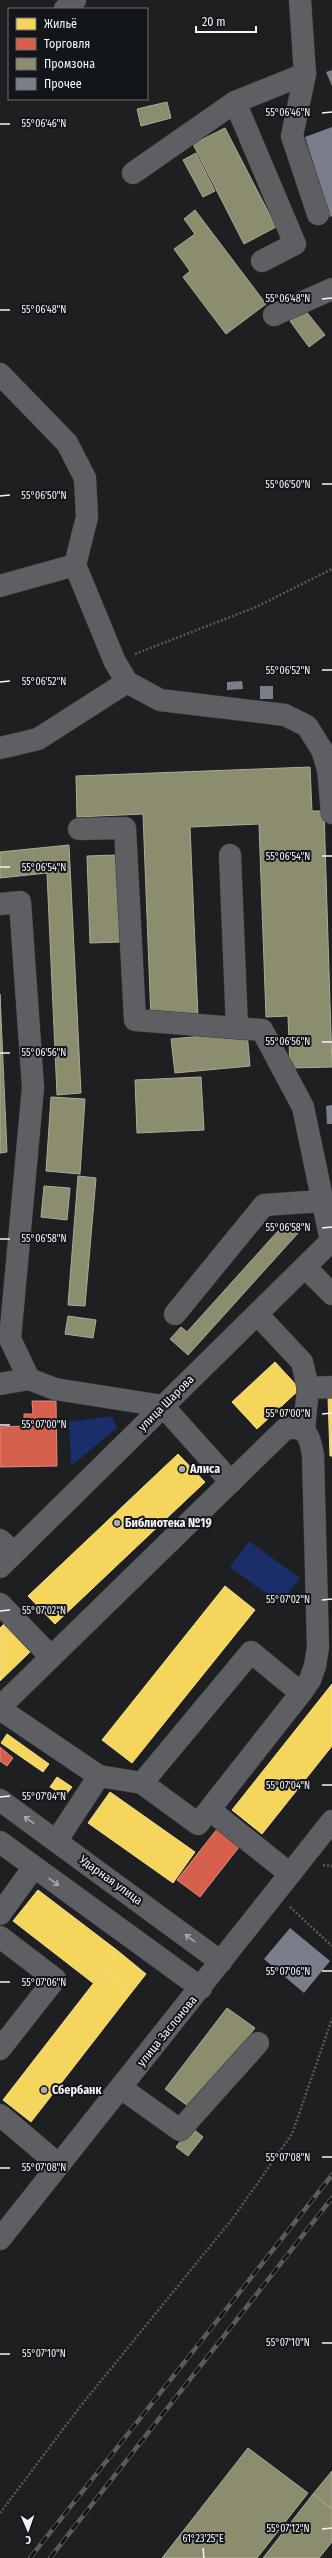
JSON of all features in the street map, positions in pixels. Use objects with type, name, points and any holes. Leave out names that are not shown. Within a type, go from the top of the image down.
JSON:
[{"type":"street","points":[[66,8],[75,0]]},
{"type":"street","points":[[300,0],[305,74],[292,136],[318,214]]},
{"type":"street","points":[[133,173],[235,102],[305,74]]},
{"type":"street","points":[[235,102],[295,244],[262,261]]},
{"type":"street","points":[[274,315],[332,289]]},
{"type":"street","points":[[2,378],[67,443],[85,478],[87,517],[76,565],[116,662],[126,682],[160,700],[285,715],[307,726],[322,750],[328,769],[332,813]]},
{"type":"street","points":[[0,586],[76,565]]},
{"type":"street","points":[[0,748],[38,739],[126,682]]},
{"type":"street","points":[[79,829],[125,828],[135,1020],[262,1030],[303,1107],[331,1241]]},
{"type":"street","points":[[230,855],[237,1028]]},
{"type":"street","points":[[0,904],[20,902],[34,1087],[8,1250],[10,1339],[29,1379]]},
{"type":"street","points":[[175,1314],[264,1205],[322,1201]]},
{"type":"street","name":"улица Шарова","points":[[5,1554],[163,1406],[331,1241]]},
{"type":"street","points":[[305,1267],[332,1294]]},
{"type":"street","points":[[257,1314],[302,1362],[308,1388],[304,1430]]},
{"type":"street","points":[[0,1384],[29,1379],[55,1389],[163,1406],[231,1482]]},
{"type":"street","points":[[308,1388],[332,1387]]},
{"type":"street","points":[[295,1427],[304,1430],[310,1438],[313,1455],[318,1647],[310,1680],[198,1824],[142,1783],[99,1776],[0,1708],[231,1482],[285,1430],[295,1427]]},
{"type":"street","points":[[0,1604],[51,1657]]},
{"type":"street","points":[[142,1783],[250,1652],[301,1692]]},
{"type":"street","points":[[57,1840],[99,1776]]},
{"type":"street","name":"Ударная улица","points":[[0,1800],[57,1840],[222,1962]]},
{"type":"street","points":[[210,1810],[290,1874]]},
{"type":"street","name":"улица Заслонова","points":[[0,2239],[332,1822]]},
{"type":"street","points":[[0,1842],[201,1988]]},
{"type":"street","points":[[0,1914],[34,1867]]},
{"type":"street","points":[[0,1937],[55,1979],[0,2049]]},
{"type":"street","points":[[121,2088],[180,2130],[258,2043]]},
{"type":"street","points":[[0,2115],[59,2165]]},
{"type":"path","points":[[116,662],[256,607],[332,569]]},
{"type":"path","points":[[275,1894],[332,1946]]},
{"type":"path","points":[[0,2513],[84,2402],[234,2218],[292,2134],[332,2019]]},
{"type":"shaded area","points":[[112,1416],[117,1428],[71,1466],[69,1422]]},
{"type":"shaded area","points":[[249,1541],[300,1578],[280,1604],[230,1567]]},
{"type":"building: Жильё","points":[[275,1362],[300,1389],[257,1429],[232,1402]]},
{"type":"building: Жильё","points":[[328,1397],[332,1397],[332,1456],[330,1456]]},
{"type":"building: Жильё","points":[[178,1454],[205,1482],[55,1624],[28,1596]]},
{"type":"building: Жильё","points":[[225,1586],[255,1610],[132,1763],[102,1740]]},
{"type":"building: Жильё","points":[[4,1624],[30,1652],[0,1681],[0,1628]]},
{"type":"building: Жильё","points":[[332,1684],[332,1746],[262,1834],[232,1810]]},
{"type":"building: Жильё","points":[[7,1734],[49,1764],[43,1772],[1,1743]]},
{"type":"building: Жильё","points":[[57,1777],[72,1787],[65,1796],[50,1787]]},
{"type":"building: Жильё","points":[[110,1792],[195,1852],[173,1883],[88,1823]]},
{"type":"building: Жильё","points":[[38,1890],[118,1951],[93,1983],[13,1921]]},
{"type":"building: Жильё","points":[[118,1951],[146,1974],[131,1993],[103,1971]]},
{"type":"building: Жильё","points":[[103,1971],[131,1993],[31,2122],[3,2100]]},
{"type":"building: Торговля","points":[[32,1401],[56,1401],[57,1466],[0,1467],[0,1427],[24,1426],[24,1414],[33,1414]]},
{"type":"building: Торговля","points":[[0,1747],[13,1758],[7,1766],[0,1761]]},
{"type":"building: Торговля","points":[[221,1824],[243,1842],[200,1897],[177,1880]]},
{"type":"building: Промзона","points":[[167,102],[171,118],[141,126],[137,109]]},
{"type":"building: Промзона","points":[[225,128],[276,227],[244,244],[193,144]]},
{"type":"building: Промзона","points":[[196,153],[215,191],[203,197],[183,160]]},
{"type":"building: Промзона","points":[[195,210],[266,304],[226,334],[183,277],[190,271],[174,249],[195,234],[184,219]]},
{"type":"building: Промзона","points":[[305,310],[325,335],[309,347],[290,321]]},
{"type":"building: Промзона","points":[[310,767],[312,811],[324,811],[332,1067],[290,1068],[288,1016],[266,1017],[259,824],[190,827],[198,1017],[151,1019],[143,814],[77,817],[76,776]]},
{"type":"building: Промзона","points":[[69,845],[81,1093],[57,1095],[47,873],[0,878],[0,852]]},
{"type":"building: Промзона","points":[[117,855],[120,942],[90,943],[87,856]]},
{"type":"building: Промзона","points":[[0,994],[7,1152],[0,1153]]},
{"type":"building: Промзона","points":[[247,1032],[250,1066],[175,1073],[171,1039]]},
{"type":"building: Промзона","points":[[201,1077],[204,1130],[137,1133],[135,1080]]},
{"type":"building: Промзона","points":[[51,1097],[85,1099],[80,1174],[46,1171]]},
{"type":"building: Промзона","points":[[78,1176],[96,1178],[85,1306],[68,1305]]},
{"type":"building: Промзона","points":[[44,1186],[70,1188],[67,1220],[41,1217]]},
{"type":"building: Промзона","points":[[287,1221],[299,1232],[188,1355],[170,1339],[181,1327],[187,1332]]},
{"type":"building: Промзона","points":[[68,1316],[96,1320],[93,1338],[65,1334]]},
{"type":"building: Промзона","points":[[227,2008],[255,2028],[192,2109],[165,2089]]},
{"type":"building: Промзона","points":[[191,2127],[203,2137],[188,2156],[176,2147]]},
{"type":"building: Промзона","points":[[248,2448],[308,2493],[257,2558],[162,2558]]},
{"type":"building: Промзона","points":[[332,2471],[332,2509],[313,2494]]},
{"type":"building: Промзона","points":[[313,2494],[332,2509],[332,2542],[319,2558],[263,2558]]},
{"type":"building: Прочее","points":[[332,70],[332,86],[326,72]]},
{"type":"building: Прочее","points":[[332,127],[332,216],[330,217],[305,137]]},
{"type":"building: Прочее","points":[[242,681],[243,689],[227,690],[227,682]]},
{"type":"building: Прочее","points":[[260,686],[273,686],[273,699],[260,699]]},
{"type":"building: Прочее","points":[[332,1105],[332,1124],[327,1124],[326,1106]]},
{"type":"building: Прочее","points":[[290,1928],[330,1961],[304,1993],[264,1959]]},
{"type":"railway","points":[[30,2558],[332,2175]]},
{"type":"railway","points":[[50,2558],[332,2198]]},
{"type":"place","name":"Алиса","points":[[182,1469]]},
{"type":"place","name":"Библиотека №19","points":[[117,1523]]},
{"type":"place","name":"Сбербанк","points":[[44,2090]]}]
